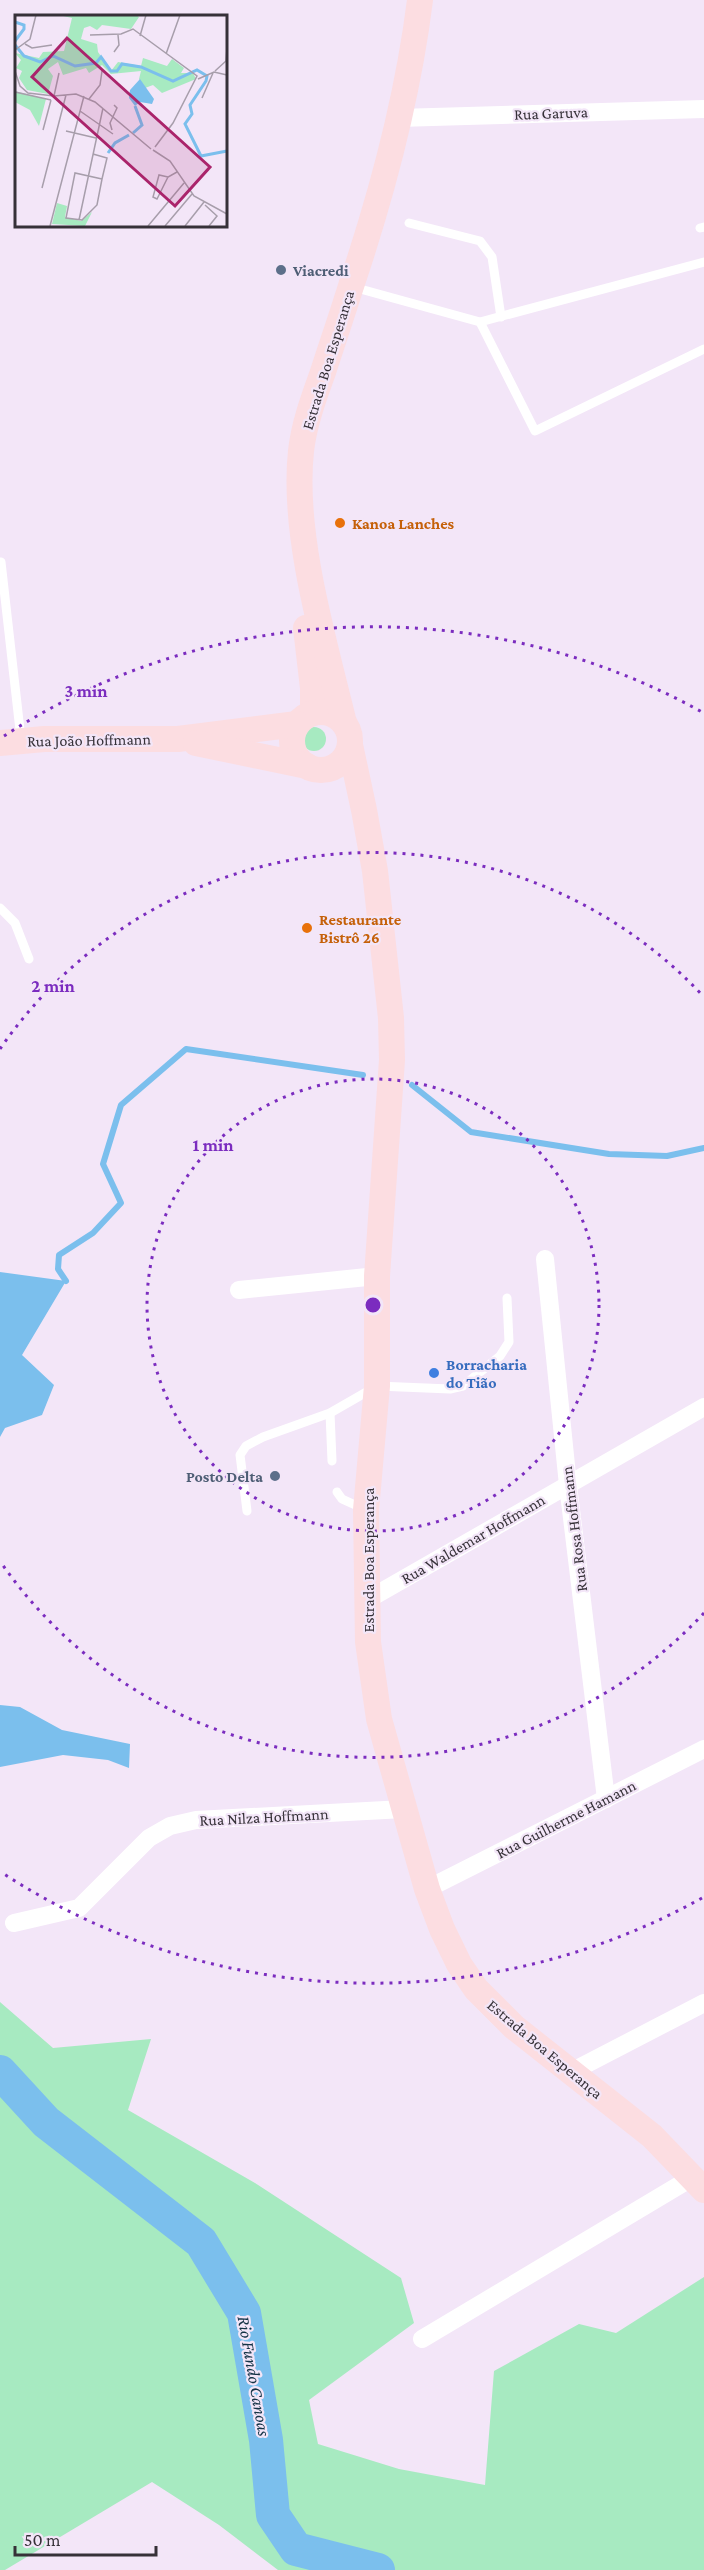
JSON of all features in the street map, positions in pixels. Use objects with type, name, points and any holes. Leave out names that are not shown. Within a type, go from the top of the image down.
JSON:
[{"type":"street","name":"Estrada Boa Esperança","points":[[305,718],[309,642],[287,514],[285,487],[288,445],[375,154],[384,120],[406,0]]},
{"type":"street","name":"Estrada Boa Esperança","points":[[420,0],[415,39],[398,118],[351,286],[311,406],[301,449],[300,480],[304,539],[364,810],[380,912],[391,1018],[392,1060],[377,1276],[377,1386],[366,1510],[367,1600],[372,1682],[379,1719],[427,1889],[442,1929],[459,1964],[476,1989],[514,2027],[652,2136],[699,2184]]},
{"type":"street","name":"Rua Garuva","points":[[398,118],[704,109]]},
{"type":"street","points":[[318,768],[343,760],[346,734],[330,713],[305,718],[292,733],[291,743],[299,760],[318,768],[364,810]]},
{"type":"street","name":"Rua João Hoffmann","points":[[10,742],[44,739],[178,739],[305,718]]},
{"type":"street","name":"Rua João Hoffmann","points":[[178,739],[318,768]]},
{"type":"street","name":"Rua Rosa Hoffmann","points":[[545,1260],[568,1485],[606,1799]]},
{"type":"street","points":[[239,1290],[377,1276]]},
{"type":"street","name":"Rua Waldemar Hoffmann","points":[[367,1600],[704,1407]]},
{"type":"street","name":"Rua Guilherme Hamann","points":[[427,1889],[704,1749]]},
{"type":"street","name":"Rua Nilza Hoffmann","points":[[14,1923],[79,1908],[149,1838],[170,1826],[196,1820],[404,1809]]},
{"type":"street","points":[[571,2072],[704,2003]]},
{"type":"street","points":[[422,2339],[699,2184]]},
{"type":"lane","points":[[409,223],[480,241],[492,257],[501,317]]},
{"type":"lane","points":[[351,286],[480,322],[704,262]]},
{"type":"lane","points":[[480,322],[535,431],[704,350]]},
{"type":"lane","points":[[1,562],[10,742]]},
{"type":"lane","points":[[0,908],[15,923],[29,959]]},
{"type":"lane","points":[[248,1511],[241,1450],[263,1437],[330,1413],[377,1386],[450,1389],[463,1386],[500,1356],[509,1342],[507,1298]]},
{"type":"lane","points":[[330,1413],[332,1461]]},
{"type":"lane","points":[[337,1492],[342,1499],[366,1510]]},
{"type":"green space","points":[[314,727],[322,731],[326,739],[322,747],[314,751],[306,747],[302,739],[306,731]]},
{"type":"green space","points":[[0,2002],[53,2048],[151,2039],[128,2110],[255,2183],[401,2278],[414,2323],[309,2400],[318,2444],[399,2469],[485,2485],[494,2371],[579,2324],[616,2333],[704,2277],[704,2570],[278,2570],[219,2525],[152,2482],[5,2570],[0,2570]]},
{"type":"water","points":[[0,1272],[66,1281],[22,1355],[54,1385],[42,1415],[5,1428],[0,1437]]},
{"type":"water","points":[[0,1705],[20,1707],[62,1730],[130,1744],[129,1768],[108,1760],[63,1755],[0,1767]]},
{"type":"waterway","points":[[66,1281],[58,1269],[59,1255],[93,1233],[121,1203],[103,1164],[121,1105],[186,1049],[363,1075]]},
{"type":"waterway","points":[[412,1085],[471,1132],[609,1154],[667,1156],[704,1148]]},
{"type":"waterway","name":"Rio Fundo Canoas","points":[[0,2072],[46,2122],[201,2242],[244,2313],[266,2440],[273,2515],[296,2549],[378,2570]]},
{"type":"place","name":"Viacredi","points":[[281,270]]},
{"type":"place","name":"Kanoa Lanches","points":[[340,523]]},
{"type":"place","name":"Restaurante Bistrô 26","points":[[307,928]]},
{"type":"place","name":"Borracharia do Tião","points":[[434,1373]]},
{"type":"place","name":"Posto Delta","points":[[275,1476]]}]
